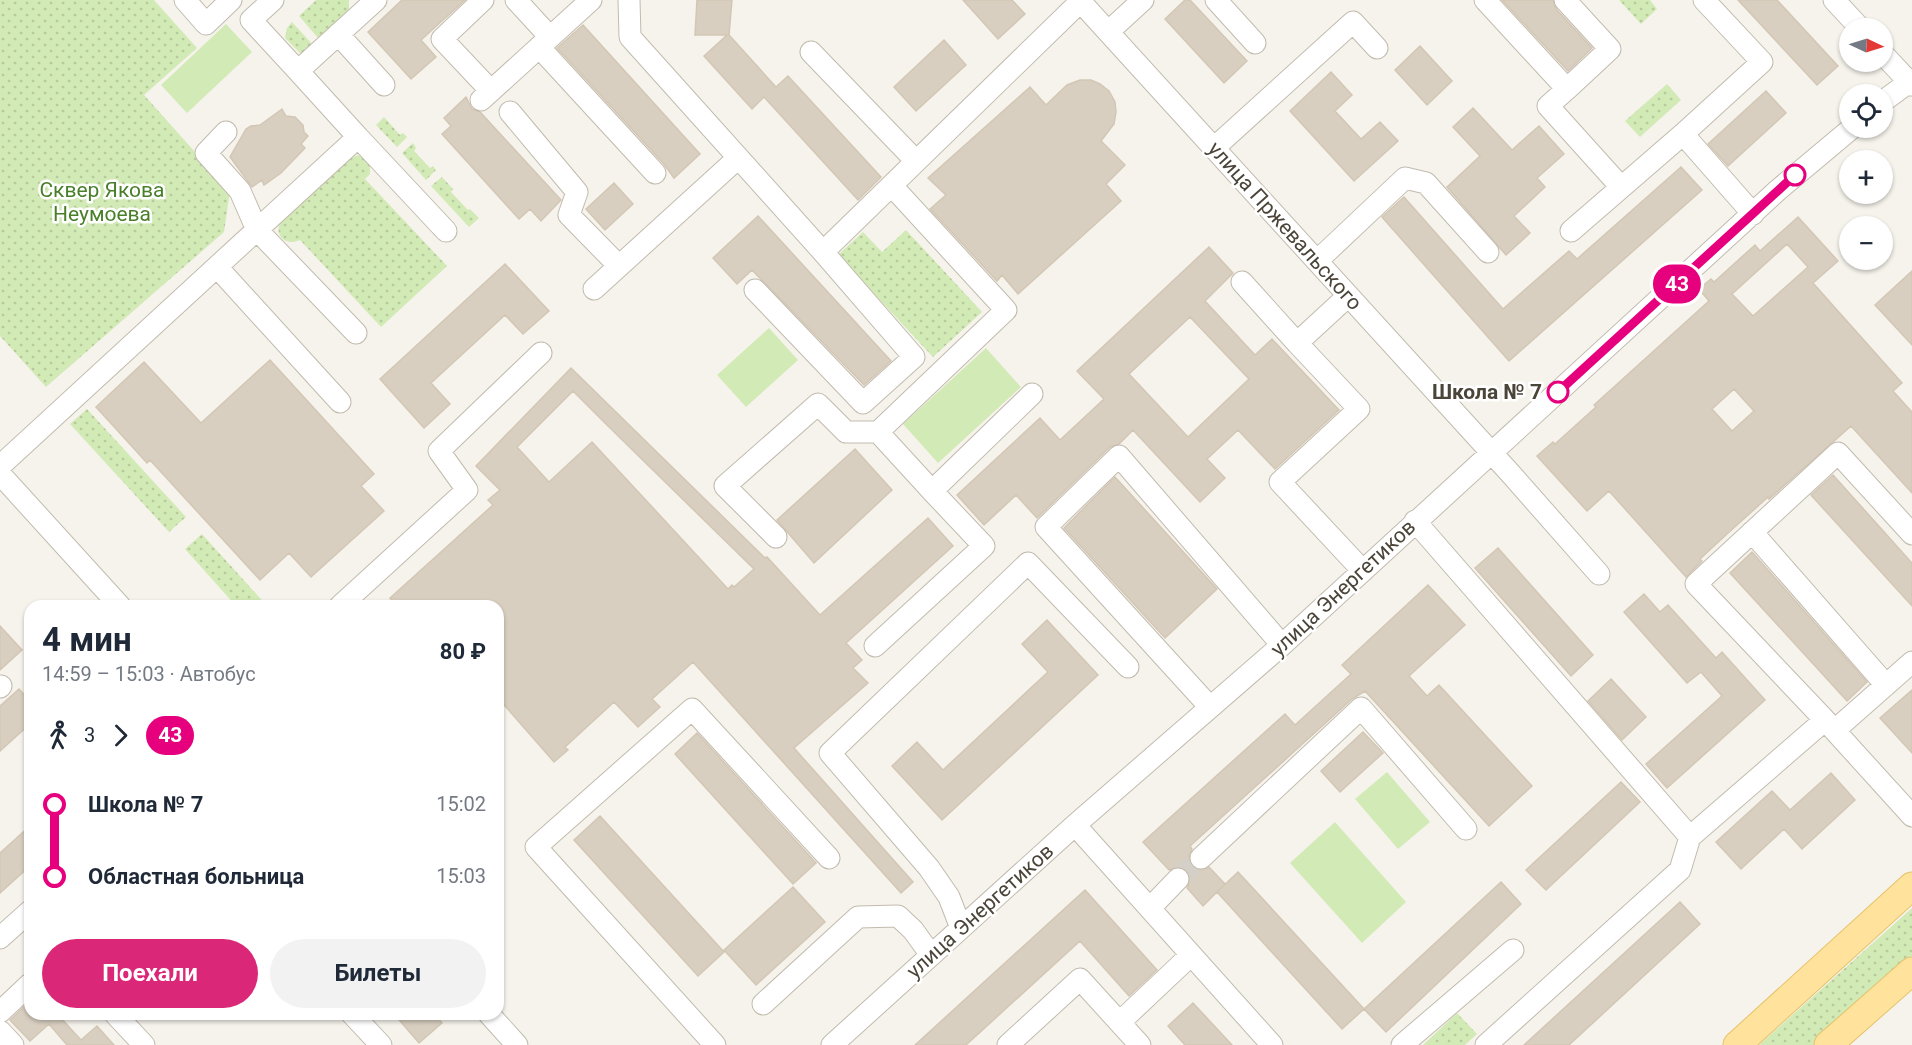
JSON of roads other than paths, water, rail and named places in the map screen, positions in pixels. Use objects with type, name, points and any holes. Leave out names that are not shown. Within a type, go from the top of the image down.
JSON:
[{"type":"main road","points":[[1737,1045],[1912,886]]},
{"type":"main road","points":[[1828,1045],[1912,971]]},
{"type":"street","points":[[185,0],[206,24],[231,0]]},
{"type":"street","points":[[273,0],[251,20],[446,231]]},
{"type":"street","points":[[298,71],[376,0]]},
{"type":"street","points":[[483,0],[442,39],[486,96],[591,0]]},
{"type":"street","points":[[516,0],[545,42],[655,173]]},
{"type":"street","points":[[630,0],[630,37],[914,357],[863,403],[755,290]]},
{"type":"street","points":[[1108,32],[1143,0]]},
{"type":"street","points":[[1216,0],[1255,43]]},
{"type":"street","points":[[1485,0],[1567,89]]},
{"type":"street","points":[[1565,0],[1610,49],[1548,105],[1621,187]]},
{"type":"street","points":[[1571,231],[1762,62],[1704,0]]},
{"type":"street","points":[[1834,0],[1851,18]]},
{"type":"street","points":[[823,252],[1080,1]]},
{"type":"street","name":"улица Пржевальского","points":[[1080,1],[1599,574]]},
{"type":"street","points":[[1214,148],[1353,22],[1377,48]]},
{"type":"street","points":[[338,34],[384,85]]},
{"type":"street","points":[[811,52],[916,161]]},
{"type":"street","points":[[1893,64],[1911,82],[1893,94]]},
{"type":"street","points":[[510,112],[577,192],[569,215],[619,266]]},
{"type":"street","points":[[226,132],[206,153],[240,191],[257,230],[356,333]]},
{"type":"street","points":[[1683,134],[1753,214]]},
{"type":"street","points":[[0,466],[358,137]]},
{"type":"street","name":"улица Энергетиков","points":[[832,1045],[1075,825],[1209,706],[1282,645],[1753,214],[1840,138]]},
{"type":"street","points":[[594,289],[738,158]]},
{"type":"street","points":[[1317,261],[1405,178],[1426,183],[1488,252]]},
{"type":"street","points":[[776,537],[725,486],[818,404],[846,432],[879,432],[1006,310],[892,186]]},
{"type":"street","points":[[217,267],[340,402]]},
{"type":"street","points":[[1242,282],[1359,409],[1280,483],[1363,571]]},
{"type":"street","points":[[1297,343],[1348,296]]},
{"type":"street","points":[[347,600],[467,490],[439,451],[541,353]]},
{"type":"street","points":[[932,491],[1032,394]]},
{"type":"street","points":[[875,646],[984,546],[879,432]]},
{"type":"street","points":[[1912,534],[1838,453],[1696,584],[1830,725],[1912,816]]},
{"type":"street","points":[[1209,706],[1046,527],[1119,456],[1282,645]]},
{"type":"street","points":[[0,474],[115,600]]},
{"type":"street","points":[[1415,521],[1690,837]]},
{"type":"street","points":[[1752,532],[1886,685]]},
{"type":"street","points":[[961,928],[949,897],[929,868],[830,753],[1028,563],[1128,667]]},
{"type":"street","points":[[1486,1045],[1680,870],[1690,837],[1830,725],[1886,685],[1912,662]]},
{"type":"street","points":[[1201,858],[1361,708],[1466,829]]},
{"type":"street","points":[[715,1045],[537,847],[692,710],[829,858]]},
{"type":"street","points":[[1075,825],[1272,1045]]},
{"type":"street","points":[[1150,908],[1178,879]]},
{"type":"street","points":[[0,938],[24,916]]},
{"type":"street","points":[[763,1004],[858,917],[898,916],[913,930],[931,955]]},
{"type":"street","points":[[1402,1045],[1513,950]]},
{"type":"street","points":[[1120,1022],[1191,955]]},
{"type":"street","points":[[1008,1045],[1080,979],[1140,1045]]},
{"type":"street","points":[[0,1012],[24,990]]},
{"type":"street","points":[[121,1020],[144,1045]]},
{"type":"street","points":[[358,1020],[381,1045]]},
{"type":"street","points":[[494,1020],[517,1045]]},
{"type":"street","points":[[0,1031],[12,1045]]},
{"type":"tunnel","points":[[1178,879],[1201,858]]},
{"type":"place","name":"Школа № 7","points":[[1558,392]]},
{"type":"park label","name":"Сквер Якова Неумоева","points":[[102,202]]}]
